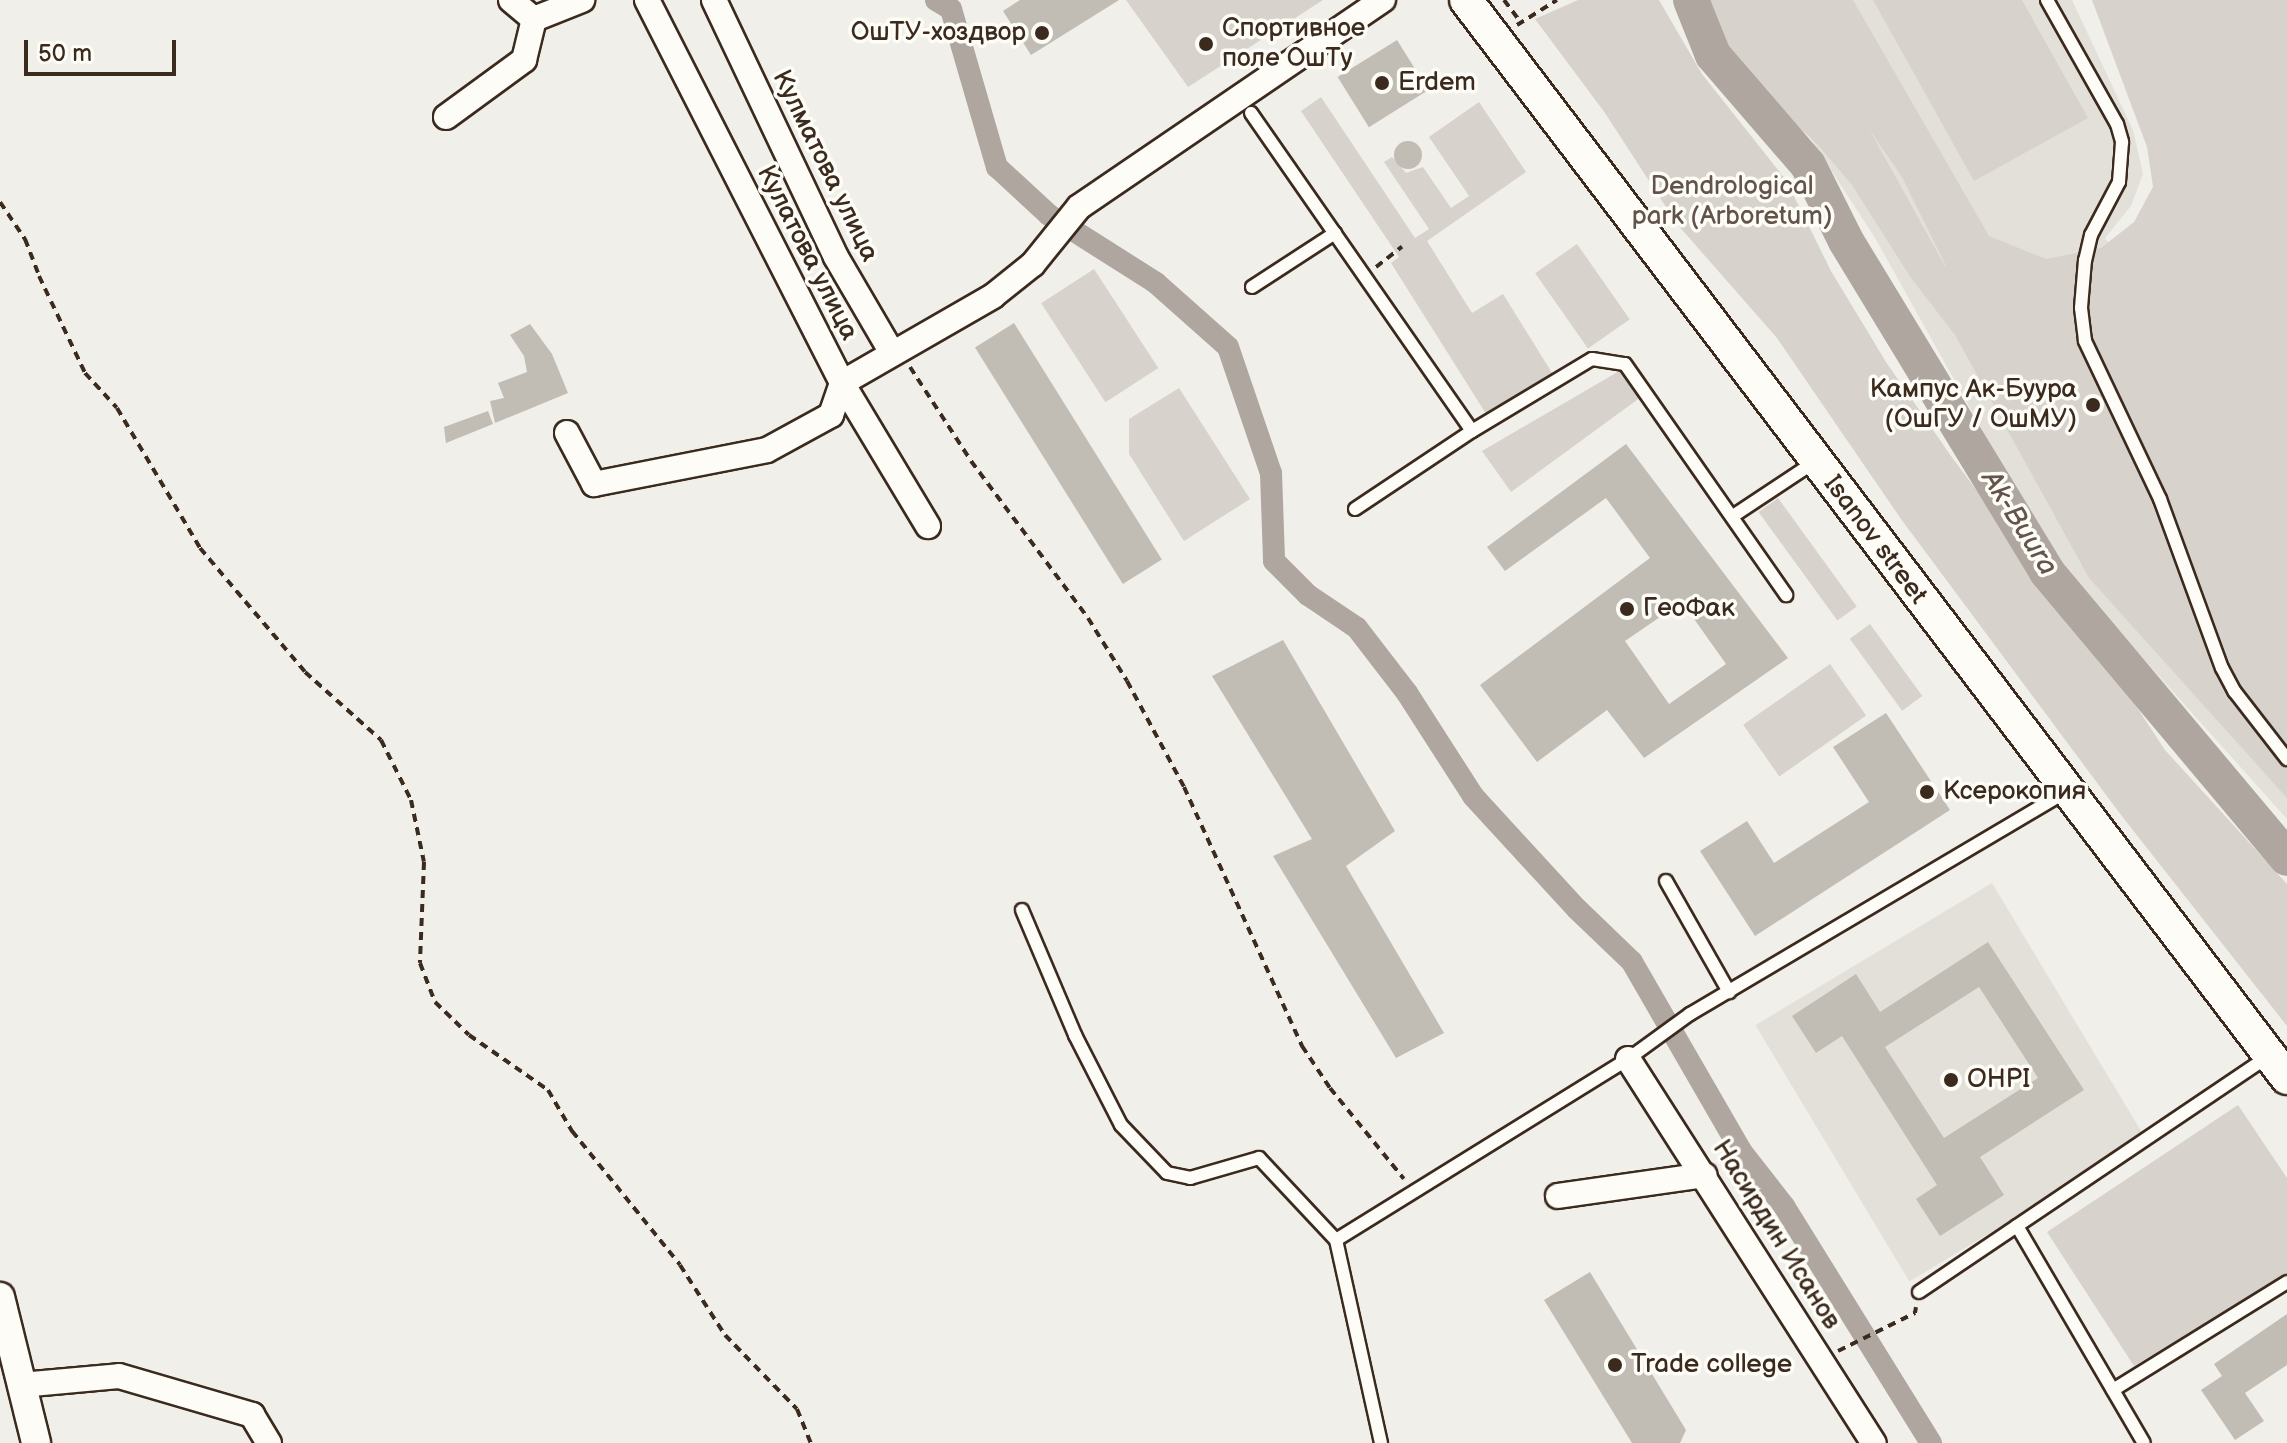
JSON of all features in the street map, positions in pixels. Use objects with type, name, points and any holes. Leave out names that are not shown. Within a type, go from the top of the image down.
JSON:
[{"type":"main road","name":"Isanov street","points":[[1466,0],[1512,34],[1816,461],[2278,1066]]},
{"type":"street","points":[[511,0],[534,19]]},
{"type":"street","points":[[534,19],[582,0]]},
{"type":"street","name":"Кулатова улица","points":[[647,0],[842,383],[928,526]]},
{"type":"street","name":"Кулматова улица","points":[[714,0],[836,257],[892,353]]},
{"type":"street","points":[[567,433],[594,484],[767,450],[831,415],[842,383],[944,327],[1033,264],[1071,215],[1383,0]]},
{"type":"street","points":[[446,117],[524,60],[534,19]]},
{"type":"street","name":"Насирдин Исанов","points":[[1628,1059],[1874,1443]]},
{"type":"street","points":[[1558,1196],[1705,1175]]},
{"type":"street","points":[[0,1297],[36,1443]]},
{"type":"street","points":[[21,1385],[119,1376],[252,1415],[269,1443]]},
{"type":"lane","points":[[2047,0],[2117,124],[2122,142],[2119,182],[2091,235],[2085,260],[2081,308],[2085,341],[2160,499],[2222,668],[2235,692],[2287,759]]},
{"type":"lane","points":[[1251,113],[1472,431]]},
{"type":"lane","points":[[1252,287],[1335,233]]},
{"type":"lane","points":[[1355,509],[1472,431],[1592,359],[1625,364],[1786,595]]},
{"type":"lane","points":[[1733,516],[1816,461]]},
{"type":"lane","points":[[1336,1240],[1628,1059],[1655,1036],[1690,1014],[2067,792]]},
{"type":"lane","points":[[1666,881],[1729,992]]},
{"type":"lane","points":[[1022,910],[1075,1035],[1121,1125],[1167,1173],[1190,1178],[1259,1158],[1336,1240],[1381,1443]]},
{"type":"lane","points":[[1919,1292],[2017,1226],[2278,1066]]},
{"type":"lane","points":[[2017,1226],[2144,1443]]},
{"type":"lane","points":[[2113,1390],[2287,1282]]},
{"type":"path","points":[[1504,0],[1512,34],[1557,0]]},
{"type":"path","points":[[0,202],[25,239],[85,373],[117,408],[200,548],[305,672],[381,740],[411,800],[424,862],[420,963],[435,1002],[469,1035],[548,1090],[572,1131],[680,1265],[725,1335],[797,1409],[811,1443]]},
{"type":"path","points":[[1364,275],[1402,247]]},
{"type":"path","points":[[892,353],[906,362],[919,379],[971,461],[1088,618],[1127,681],[1184,787],[1302,1046],[1358,1123],[1414,1190]]},
{"type":"path","points":[[1846,1347],[1915,1313],[1919,1292]]},
{"type":"shaded area","name":"Кампус Ак-Буура (ОшГУ / ОшМУ)","points":[[1721,0],[2072,0],[2133,130],[2143,174],[2131,206],[2105,238],[2212,385],[2287,545],[2287,819],[2055,560],[1875,238]]},
{"type":"shaded area","name":"OHPI","points":[[1992,883],[2146,1139],[1909,1281],[1755,1025]]},
{"type":"green space","name":"Спортивное поле ОшТу","points":[[1126,0],[1323,0],[1188,87]]},
{"type":"green space","name":"Dendrological park (Arboretum)","points":[[1578,0],[1659,0],[1702,74],[1786,180],[1831,271],[1886,362],[1951,456],[2021,550],[2082,624],[2165,750],[2287,884],[2287,1026],[2121,815],[1901,519],[1777,338],[1677,224],[1605,113],[1535,19]]},
{"type":"green space","name":"Кампус Ак-Буура (ОшГУ / ОшМУ)","points":[[1703,0],[1853,0],[1989,236],[2046,259],[2101,248],[2134,222],[2153,187],[2147,147],[2092,0],[2287,0],[2287,798],[2089,578],[1955,335],[1911,278],[1852,185],[1818,145],[1735,69]],"holes":[[[1869,129],[1902,177],[1946,266]]]},
{"type":"green space","points":[[1873,0],[2022,0],[2088,118],[1974,181]]},
{"type":"green space","points":[[1321,97],[1415,238],[1429,229],[1384,162],[1392,157],[1406,173],[1423,167],[1451,208],[1469,196],[1429,137],[1479,102],[1526,172],[1427,241],[1472,313],[1503,294],[1554,376],[1488,417],[1391,263],[1399,257],[1301,111]]},
{"type":"green space","points":[[1577,244],[1630,319],[1588,349],[1535,273]]},
{"type":"green space","points":[[1094,269],[1158,368],[1105,402],[1041,303]]},
{"type":"green space","points":[[1621,370],[1641,397],[1511,492],[1482,451]]},
{"type":"green space","points":[[1179,388],[1250,499],[1184,541],[1129,454],[1129,419]]},
{"type":"green space","points":[[1778,498],[1857,606],[1837,621],[1759,512]]},
{"type":"green space","points":[[1870,624],[1922,696],[1902,711],[1850,639]]},
{"type":"green space","points":[[1830,664],[1866,716],[1779,776],[1743,725]]},
{"type":"green space","points":[[2238,1105],[2287,1178],[2287,1274],[2134,1366],[2047,1232]]},
{"type":"building","name":"ОшТУ-хоздвор","points":[[1020,0],[1119,0],[1031,55],[1003,11]]},
{"type":"building","name":"Erdem","points":[[1397,40],[1428,90],[1369,127],[1338,77]]},
{"type":"building","points":[[1408,141],[1418,145],[1422,155],[1418,165],[1408,169],[1398,165],[1394,155],[1398,145]]},
{"type":"building","points":[[1014,323],[1162,560],[1123,584],[975,347]]},
{"type":"building","points":[[530,324],[552,354],[568,393],[495,423],[490,401],[504,398],[498,383],[527,372],[524,356],[510,335]]},
{"type":"building","points":[[488,411],[493,424],[446,443],[444,427]]},
{"type":"building","name":"ГеоФак","points":[[1626,444],[1788,658],[1644,758],[1607,710],[1537,762],[1480,685],[1650,558],[1606,498],[1505,571],[1487,547]],"holes":[[[1682,602],[1726,664],[1669,704],[1625,641]]]},
{"type":"building","points":[[1283,640],[1395,831],[1346,866],[1444,1033],[1396,1058],[1273,856],[1312,839],[1212,676]]},
{"type":"building","points":[[1886,713],[1950,810],[1755,936],[1700,851],[1747,821],[1774,863],[1869,802],[1833,747]]},
{"type":"building","points":[[1988,942],[2084,1090],[1980,1157],[2004,1195],[1940,1236],[1916,1199],[1937,1185],[1842,1036],[1816,1053],[1792,1016],[1856,974],[1880,1012]],"holes":[[[1979,987],[2038,1078],[1944,1138],[1885,1047]]]},
{"type":"building","name":"Trade college","points":[[1590,1272],[1686,1430],[1680,1443],[1632,1443],[1544,1300]]},
{"type":"building","points":[[2287,1314],[2287,1365],[2245,1393],[2264,1421],[2235,1440],[2201,1390],[2222,1376],[2214,1364]]},
{"type":"waterway","points":[[936,0],[951,9],[997,167],[1049,215],[1156,283],[1228,347],[1271,473],[1274,561],[1308,595],[1357,628],[1407,693],[1473,796],[1577,909],[1632,962],[1741,1151],[1784,1206],[1931,1443]]},
{"type":"waterway","name":"Ak-Buura","points":[[1691,0],[1713,55],[1808,165],[1846,241],[2047,572],[2287,858]]},
{"type":"place","name":"ОшТУ-хоздвор","points":[[1042,33]]},
{"type":"place","name":"Спортивное поле ОшТу","points":[[1206,44]]},
{"type":"place","name":"Erdem","points":[[1382,83]]},
{"type":"place","name":"Кампус Ак-Буура (ОшГУ / ОшМУ)","points":[[2093,405]]},
{"type":"place","name":"ГеоФак","points":[[1627,609]]},
{"type":"place","name":"Ксерокопия","points":[[1927,792]]},
{"type":"place","name":"OHPI","points":[[1951,1080]]},
{"type":"place","name":"Trade college","points":[[1615,1365]]}]
